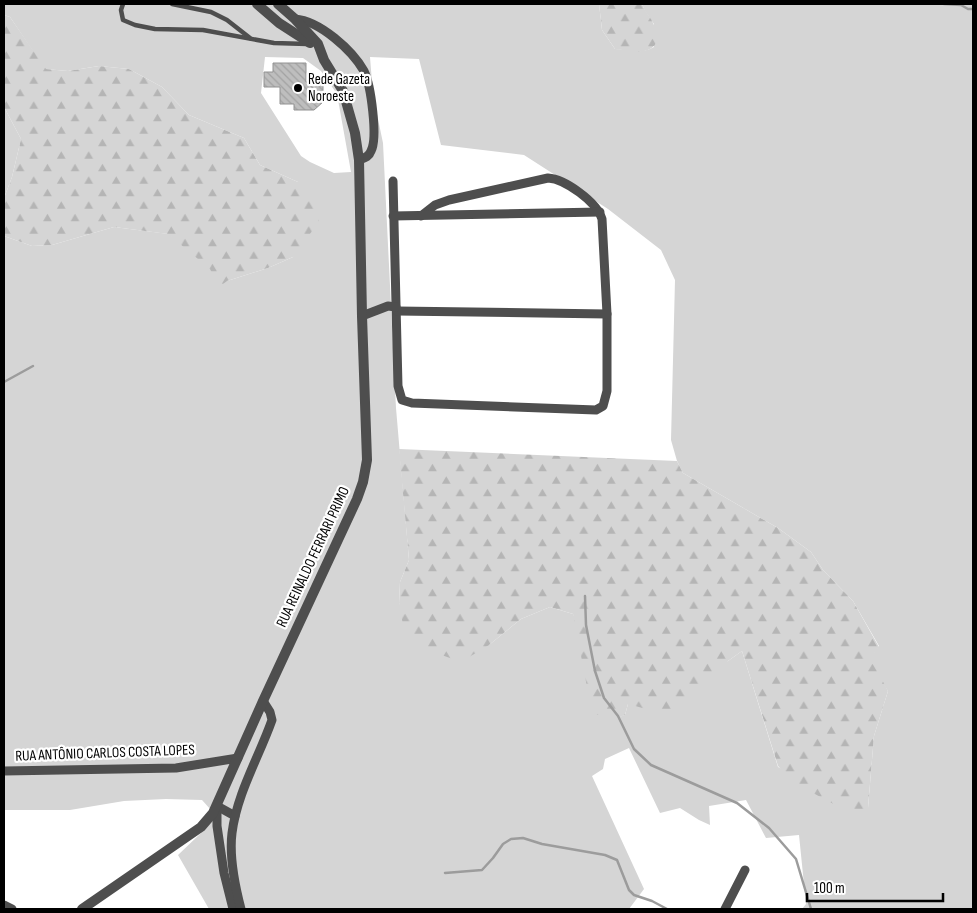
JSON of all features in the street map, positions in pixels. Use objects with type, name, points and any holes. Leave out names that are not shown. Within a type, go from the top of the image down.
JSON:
[{"type":"street","points":[[257,4],[279,23],[317,47]]},
{"type":"street","name":"RUA REINALDO FERRARI PRIMO","points":[[82,909],[201,827],[217,807],[363,482],[367,460],[359,160],[355,134],[343,91],[317,47],[295,19],[278,4]]},
{"type":"street","points":[[295,19],[303,20],[325,30],[358,61],[365,73],[375,133],[371,151],[368,156],[359,160]]},
{"type":"street","points":[[393,181],[398,386],[400,395],[405,402],[596,410],[603,406],[607,395],[607,314],[602,219],[600,212],[568,185],[548,178],[449,200],[435,205],[421,216]]},
{"type":"street","points":[[393,216],[600,212]]},
{"type":"street","points":[[362,316],[388,306],[397,309],[607,314]]},
{"type":"street","points":[[241,909],[231,845],[235,816],[272,720],[270,712],[263,701]]},
{"type":"street","name":"RUA ANTÔNIO CARLOS COSTA LOPES","points":[[4,771],[176,768],[238,758]]},
{"type":"street","points":[[233,909],[224,873],[217,826],[217,807],[235,816]]},
{"type":"street","points":[[725,909],[745,870]]},
{"type":"street","points":[[4,905],[12,909]]},
{"type":"lane","points":[[122,4],[123,20],[135,25],[163,30],[203,30],[274,43],[317,47]]},
{"type":"lane","points":[[172,4],[211,12],[237,27],[251,39]]},
{"type":"green space","points":[[4,4],[599,4],[602,30],[615,49],[644,51],[654,47],[654,24],[642,4],[973,4],[973,909],[802,909],[806,904],[799,835],[766,838],[746,800],[709,806],[710,825],[680,808],[660,813],[629,748],[605,759],[603,769],[592,776],[644,889],[629,909],[209,909],[178,855],[201,833],[211,810],[202,800],[124,801],[70,810],[4,810],[4,236],[32,246],[52,245],[114,227],[169,234],[227,281],[268,268],[293,257],[298,182],[260,165],[244,138],[189,115],[162,87],[129,69],[99,66],[68,71],[45,69],[10,17],[4,15]],"holes":[[[265,57],[303,58],[321,71],[337,94],[351,172],[334,173],[301,156],[261,93]],[[370,57],[419,59],[441,145],[524,155],[608,209],[661,250],[675,280],[671,440],[677,461],[683,473],[778,528],[811,552],[823,570],[853,601],[879,646],[868,661],[888,691],[874,736],[868,808],[778,767],[742,651],[728,661],[628,704],[625,715],[619,717],[573,614],[550,607],[521,619],[489,645],[399,604],[400,582],[409,560],[396,408],[383,143],[373,95]]]},
{"type":"green space","points":[[599,4],[642,4],[656,31],[657,41],[655,45],[642,52],[615,49],[602,30]]},
{"type":"green space","points":[[4,15],[10,17],[46,69],[68,71],[99,66],[129,69],[162,87],[189,115],[244,138],[260,165],[298,182],[321,209],[318,223],[293,257],[268,268],[227,281],[219,287],[210,269],[168,234],[114,227],[52,245],[32,246],[4,236],[4,198],[12,177],[21,139],[4,107]]},
{"type":"green space","points":[[4,107],[21,139],[12,177],[4,198]]},
{"type":"green space","points":[[399,449],[677,461],[683,473],[778,528],[811,552],[823,570],[853,601],[879,647],[869,661],[874,665],[888,691],[874,736],[868,808],[853,814],[794,781],[778,766],[742,651],[728,661],[688,704],[657,712],[628,704],[625,715],[620,717],[621,721],[592,713],[573,614],[550,607],[521,619],[489,645],[461,662],[425,649],[403,625],[399,603],[400,582],[409,560]]},
{"type":"building","points":[[273,63],[306,63],[306,82],[323,82],[323,102],[314,110],[294,110],[294,104],[280,104],[280,87],[264,87],[264,72],[273,72]]},
{"type":"waterway","points":[[944,4],[961,5],[968,9],[973,9]]},
{"type":"waterway","points":[[4,382],[33,366]]},
{"type":"waterway","points":[[585,596],[586,625],[595,671],[604,698],[618,716],[634,749],[651,765],[737,803],[769,828],[796,859],[811,909]]},
{"type":"waterway","points":[[445,873],[482,870],[503,844],[511,839],[523,838],[542,844],[605,855],[617,860],[629,890],[634,895],[652,901],[667,909]]},
{"type":"place","name":"Rede Gazeta Noroeste","points":[[298,88]]}]
